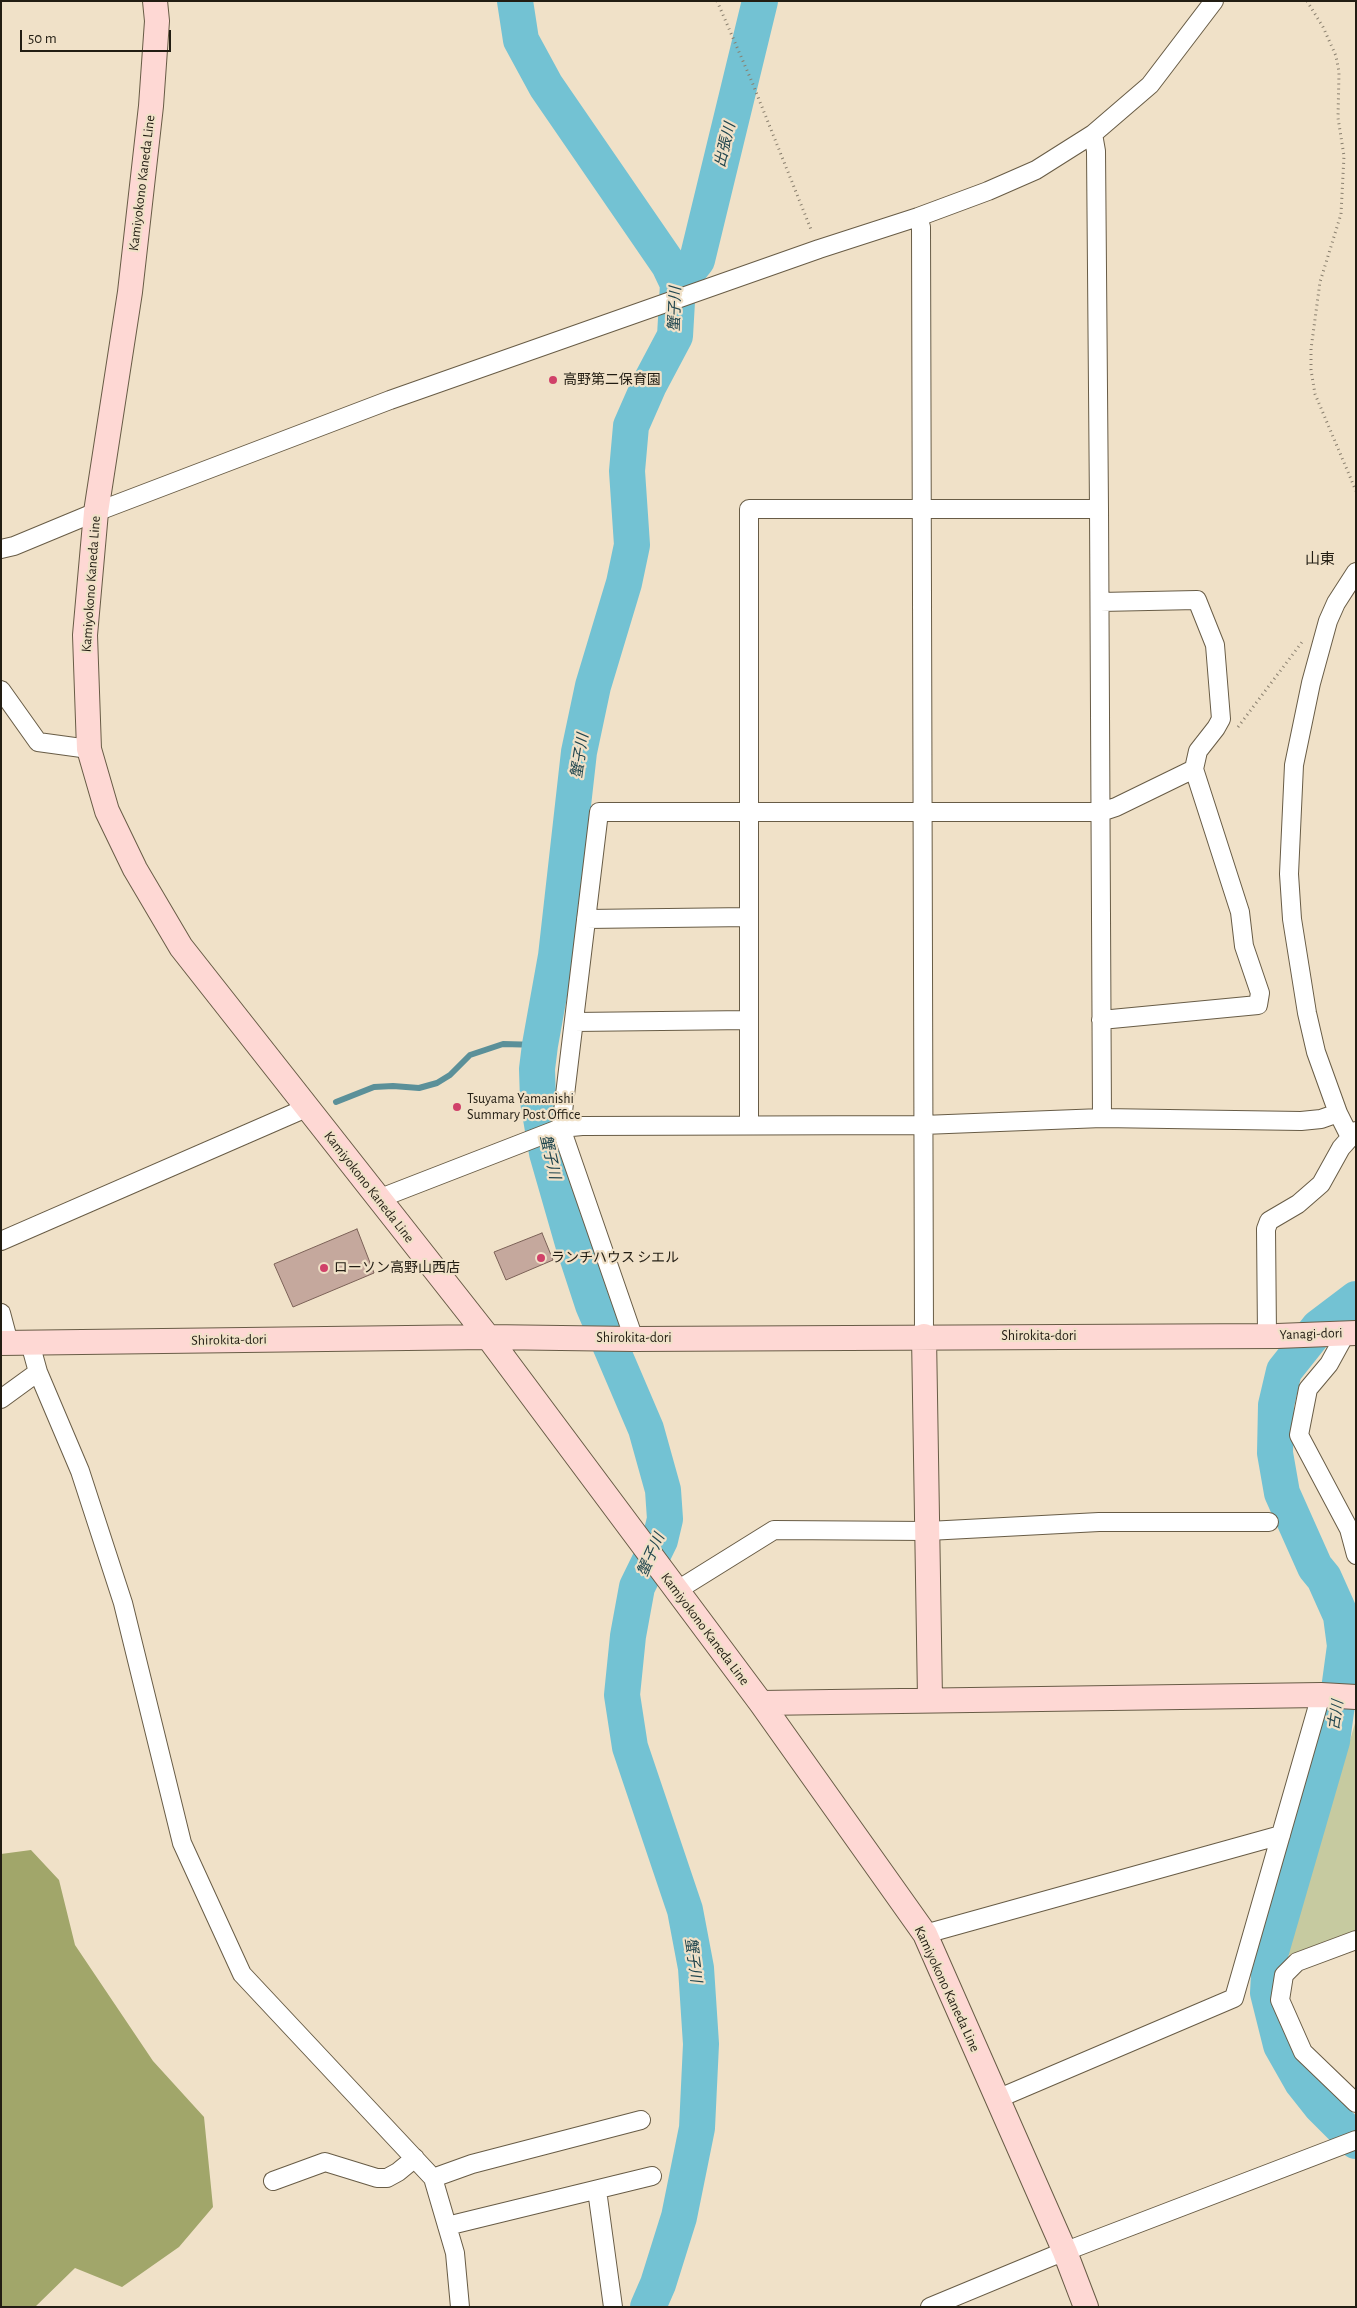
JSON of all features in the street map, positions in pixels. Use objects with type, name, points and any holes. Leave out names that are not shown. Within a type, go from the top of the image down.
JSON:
[{"type":"main road","name":"Kamiyokono Kaneda Line","points":[[155,1],[157,20],[152,106],[130,292],[96,512],[85,635],[89,749],[107,811],[135,870],[181,947],[378,1200],[488,1337],[761,1703],[924,1934],[1066,2252],[1086,2307]]},
{"type":"main road","name":"Yanagi-dori","points":[[1272,1335],[1347,1333]]},
{"type":"main road","name":"Shirokita-dori","points":[[13,1343],[488,1337],[629,1339],[1272,1335]]},
{"type":"main road","points":[[924,1336],[930,1699]]},
{"type":"main road","points":[[761,1703],[930,1699],[1320,1695],[1356,1697]]},
{"type":"street","points":[[1,548],[14,546],[96,512],[390,400],[918,217],[988,191],[1036,170],[1093,134],[1150,85],[1214,1]]},
{"type":"street","points":[[1093,134],[1096,151],[1100,509],[1102,1118]]},
{"type":"street","points":[[918,217],[921,227],[924,1336]]},
{"type":"street","points":[[749,1125],[749,509],[922,507],[1100,509]]},
{"type":"street","points":[[1272,1335],[1266,1229],[1270,1221],[1298,1204],[1321,1184],[1353,1134],[1338,1113],[1312,1036],[1292,920],[1289,874],[1294,765],[1311,683],[1328,621],[1336,603],[1356,572]]},
{"type":"street","points":[[1100,602],[1197,600],[1215,644],[1220,719],[1216,728],[1198,750],[1194,769],[1240,912],[1244,946],[1260,993],[1258,1005],[1101,1020]]},
{"type":"street","points":[[1,690],[38,742],[89,749]]},
{"type":"street","points":[[629,1339],[562,1128],[599,812],[749,810],[1100,812],[1116,807],[1194,769]]},
{"type":"street","points":[[586,918],[749,918]]},
{"type":"street","points":[[574,1022],[749,1020]]},
{"type":"street","points":[[1,1241],[297,1112],[305,1106]]},
{"type":"street","points":[[378,1200],[562,1128],[582,1126],[923,1125],[1102,1118],[1301,1122],[1321,1119],[1338,1113]]},
{"type":"street","points":[[1,1313],[13,1343],[38,1372],[80,1471],[123,1604],[182,1843],[242,1974],[433,2178],[448,2226],[454,2253],[460,2307]]},
{"type":"street","points":[[1347,1333],[1329,1364],[1308,1389],[1299,1435],[1352,1529],[1356,1555]]},
{"type":"street","points":[[1,1399],[38,1372]]},
{"type":"street","points":[[676,1591],[774,1530],[928,1530],[1099,1522],[1269,1522]]},
{"type":"street","points":[[997,2099],[1234,1998],[1320,1695]]},
{"type":"street","points":[[924,1934],[1281,1835]]},
{"type":"street","points":[[1356,1940],[1297,1962],[1284,1975],[1280,2000],[1303,2052],[1356,2103]]},
{"type":"street","points":[[433,2178],[472,2164],[641,2120]]},
{"type":"street","points":[[930,2307],[1066,2252],[1356,2140]]},
{"type":"street","points":[[273,2181],[325,2162],[378,2178],[387,2178],[398,2172],[415,2158]]},
{"type":"street","points":[[448,2226],[652,2176]]},
{"type":"street","points":[[597,2190],[613,2307]]},
{"type":"path","points":[[717,1],[752,82],[819,250]]},
{"type":"path","points":[[1307,1],[1323,27],[1336,56],[1339,72],[1338,118],[1344,156],[1340,214],[1320,282],[1310,349],[1311,370],[1315,394],[1356,491]]},
{"type":"path","points":[[1237,728],[1304,639],[1317,627],[1328,621]]},
{"type":"green space","points":[[1356,1720],[1356,1930],[1286,1956]]},
{"type":"green space","points":[[31,1850],[59,1880],[75,1945],[153,2061],[204,2117],[213,2207],[179,2247],[122,2287],[75,2268],[35,2307],[1,2307],[1,1854]]},
{"type":"building","name":"ローソン高野山西店","points":[[357,1229],[374,1273],[293,1307],[274,1264]]},
{"type":"building","points":[[542,1233],[553,1260],[506,1280],[494,1252]]},
{"type":"waterway","name":"蟹子川","points":[[515,1],[521,40],[546,86],[669,265],[678,284],[675,336],[649,385],[631,426],[627,471],[632,545],[624,583],[593,686],[579,752],[556,956],[537,1069],[538,1101],[547,1153],[574,1247],[593,1305],[646,1429],[663,1490],[665,1519],[660,1540],[637,1587],[628,1636],[622,1695],[630,1747],[685,1910],[696,1968],[701,2044],[697,2128],[679,2217],[658,2284],[648,2307]]},
{"type":"waterway","name":"出張川","points":[[678,284],[697,260],[760,1]]},
{"type":"waterway","points":[[336,1102],[374,1087],[419,1088],[437,1083],[450,1075],[470,1055],[503,1044],[540,1045]]},
{"type":"waterway","name":"古川","points":[[1356,1299],[1319,1327],[1284,1371],[1276,1405],[1275,1453],[1282,1493],[1315,1567],[1324,1578],[1341,1616],[1345,1646],[1332,1741],[1270,1955],[1268,1993],[1281,2045],[1302,2082],[1321,2106],[1356,2141]]},
{"type":"place","name":"高野第二保育園","points":[[553,380]]},
{"type":"place","name":"Tsuyama Yamanishi Summary Post Office","points":[[457,1107]]},
{"type":"place","name":"ランチハウス シエル","points":[[541,1258]]},
{"type":"place","name":"ローソン高野山西店","points":[[324,1268]]},
{"type":"district","name":"山東","points":[[1320,559]]}]
